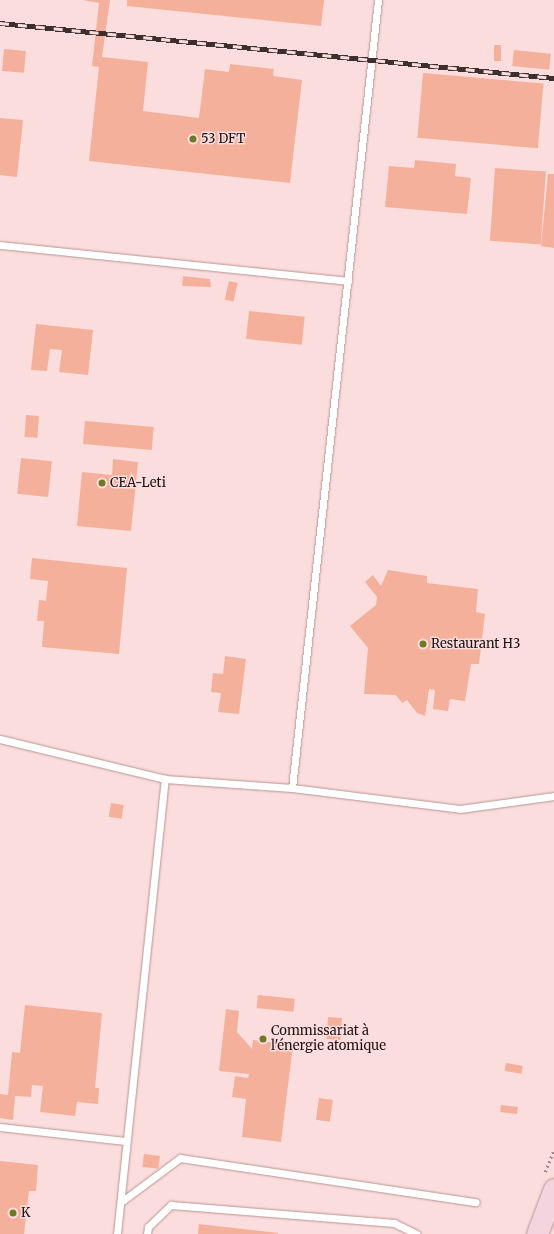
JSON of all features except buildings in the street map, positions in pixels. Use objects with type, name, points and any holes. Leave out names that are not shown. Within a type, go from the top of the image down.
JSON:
[{"type":"street","points":[[537,1234],[554,1189]]},
{"type":"lane","points":[[292,788],[378,0]]},
{"type":"lane","points":[[0,245],[348,281]]},
{"type":"lane","points":[[0,739],[166,779],[292,788],[460,809],[554,796]]},
{"type":"lane","points":[[117,1234],[121,1202],[125,1141],[166,779]]},
{"type":"lane","points":[[0,1127],[125,1141]]},
{"type":"lane","points":[[121,1202],[180,1158],[476,1202]]},
{"type":"lane","points":[[147,1234],[148,1227],[171,1205],[394,1224],[417,1234]]},
{"type":"railway","points":[[0,23],[554,78]]},
{"type":"place","name":"53 DFT","points":[[193,139]]},
{"type":"place","name":"CEA-Leti","points":[[102,483]]},
{"type":"place","name":"Restaurant H3","points":[[423,644]]},
{"type":"place","name":"Commissariat à l'énergie atomique","points":[[263,1039]]},
{"type":"place","name":"K","points":[[13,1213]]}]
